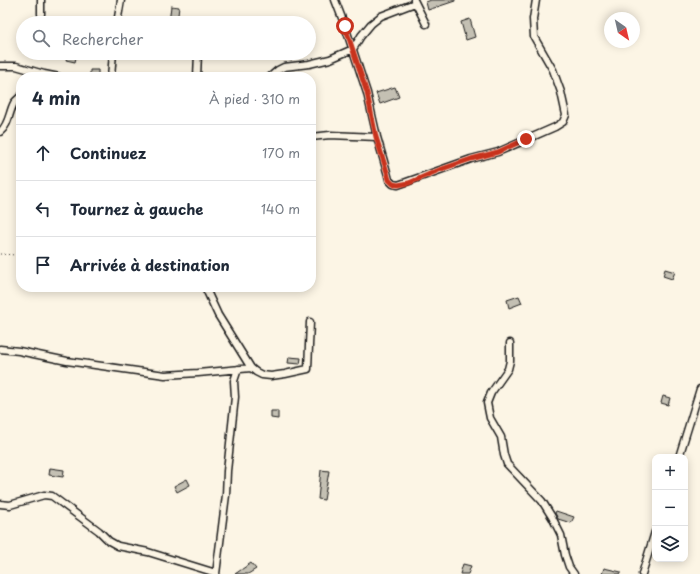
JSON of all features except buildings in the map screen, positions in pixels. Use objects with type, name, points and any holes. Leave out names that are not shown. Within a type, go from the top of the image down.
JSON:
[{"type":"street","points":[[40,14],[41,0]]},
{"type":"street","points":[[118,16],[121,0]]},
{"type":"street","points":[[335,0],[367,93],[376,137],[389,180],[393,184],[398,185],[471,159],[498,152],[555,127],[562,122],[566,115],[561,92],[552,70],[534,37],[533,19],[536,0]]},
{"type":"street","points":[[276,72],[284,67],[309,64],[353,49],[371,24],[381,16],[414,1],[426,24]]},
{"type":"street","points":[[111,72],[112,60]]},
{"type":"street","points":[[197,72],[198,60]]},
{"type":"street","points":[[0,66],[16,66],[33,72]]},
{"type":"street","points":[[0,132],[16,101]]},
{"type":"street","points":[[316,136],[330,135],[376,137]]},
{"type":"street","points":[[207,292],[218,315],[251,368],[262,375],[271,376],[308,369],[310,322]]},
{"type":"street","points":[[510,343],[510,361],[508,369],[491,393],[487,403],[490,418],[501,437],[507,464],[542,501],[552,517],[561,535],[569,567],[574,574]]},
{"type":"street","points":[[0,350],[19,351],[74,363],[166,375],[251,368]]},
{"type":"street","points":[[0,504],[10,505],[44,495],[52,496],[109,541],[118,546],[148,552],[216,574],[226,495],[234,403],[234,381],[238,369]]},
{"type":"street","points":[[680,454],[700,389]]},
{"type":"street","points":[[642,574],[652,542]]},
{"type":"path","points":[[0,254],[16,255]]},
{"type":"route","points":[[345,26],[367,93],[376,137],[389,180],[393,184],[398,185],[409,183],[439,170],[498,152],[526,139]]}]
